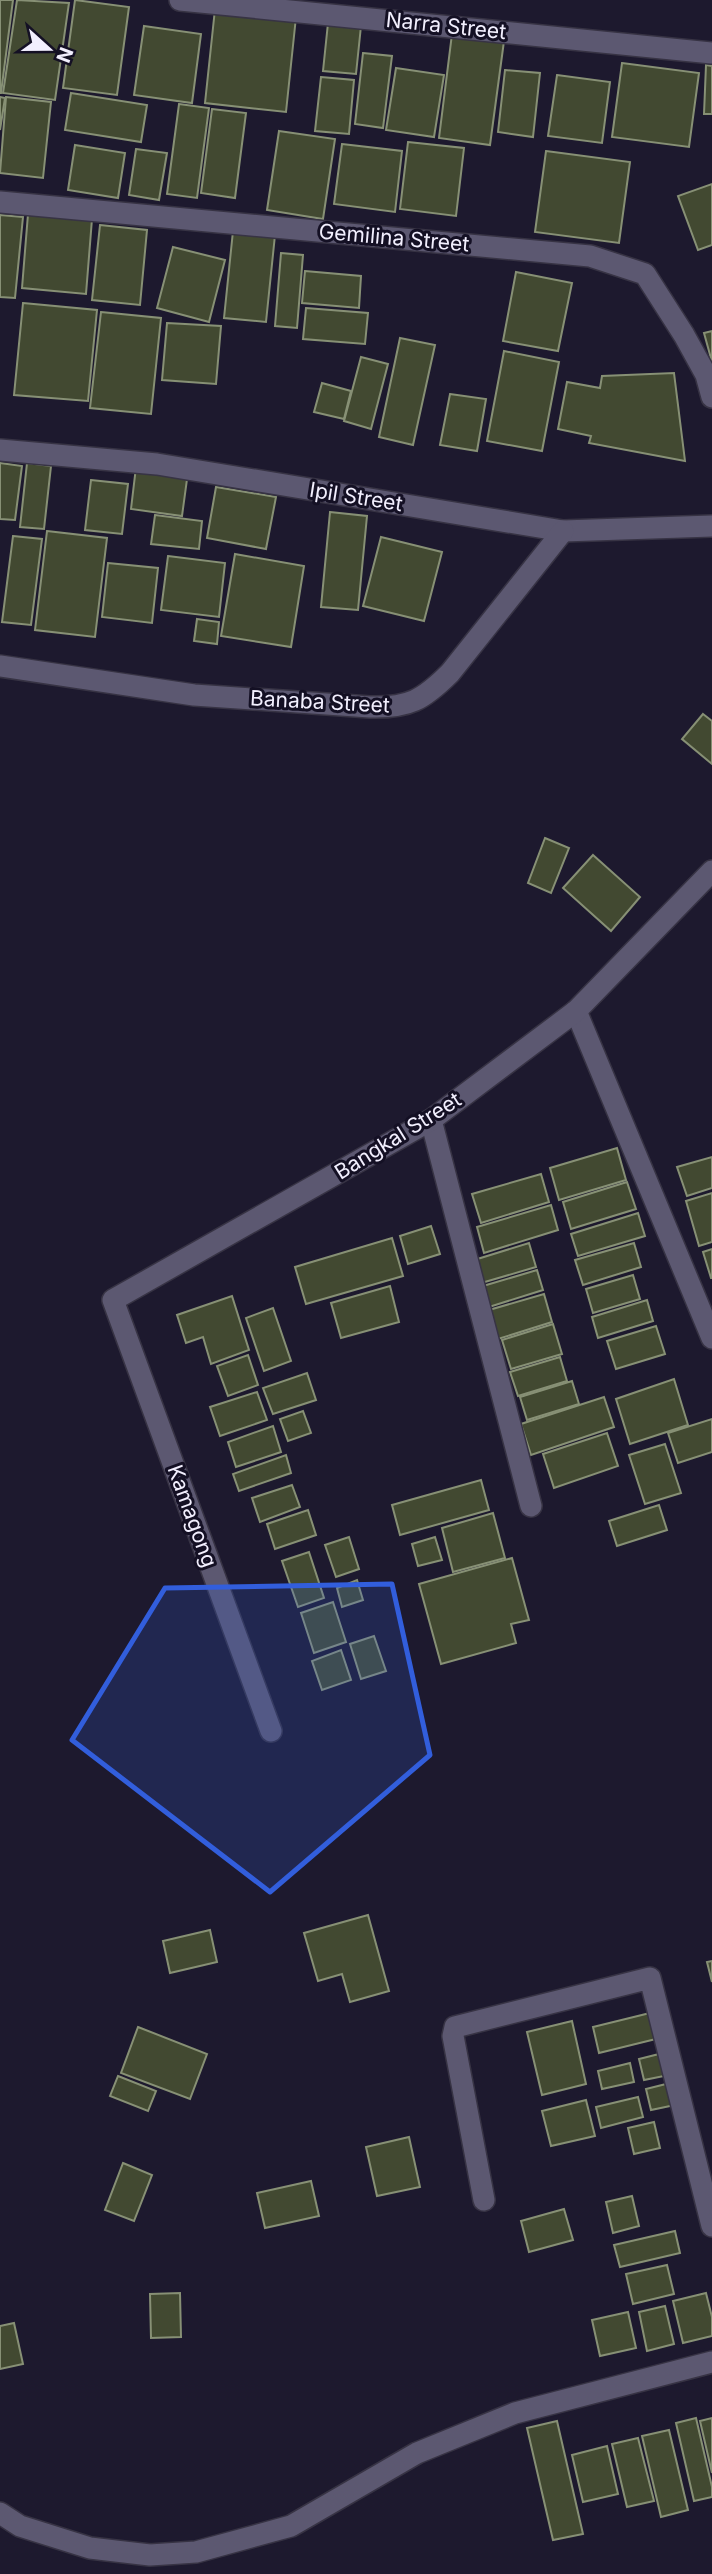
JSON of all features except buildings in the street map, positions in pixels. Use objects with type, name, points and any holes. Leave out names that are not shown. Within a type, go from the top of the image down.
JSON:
[{"type":"street","name":"Narra Street","points":[[180,0],[712,53]]},
{"type":"street","name":"Gemilina Street","points":[[0,202],[590,256],[645,274],[706,375],[712,397]]},
{"type":"street","name":"Ipil Street","points":[[0,450],[157,464],[563,531],[712,526]]},
{"type":"street","name":"Banaba Street","points":[[0,666],[194,695],[390,708],[412,704],[431,692],[450,673],[563,531]]},
{"type":"street","name":"Bangkal Street","points":[[113,1300],[431,1120],[576,1011],[712,871]]},
{"type":"street","points":[[576,1011],[712,1338]]},
{"type":"street","points":[[431,1120],[531,1506]]},
{"type":"street","name":"Kamagong","points":[[113,1300],[271,1731]]},
{"type":"street","points":[[484,2200],[453,2036],[456,2027],[649,1978],[712,2226]]},
{"type":"street","points":[[0,2513],[20,2526],[90,2548],[149,2555],[196,2552],[291,2526],[417,2453],[515,2413],[712,2362]]},
{"type":"highlighted area","points":[[392,1584],[430,1755],[270,1892],[72,1740],[165,1588]]}]
